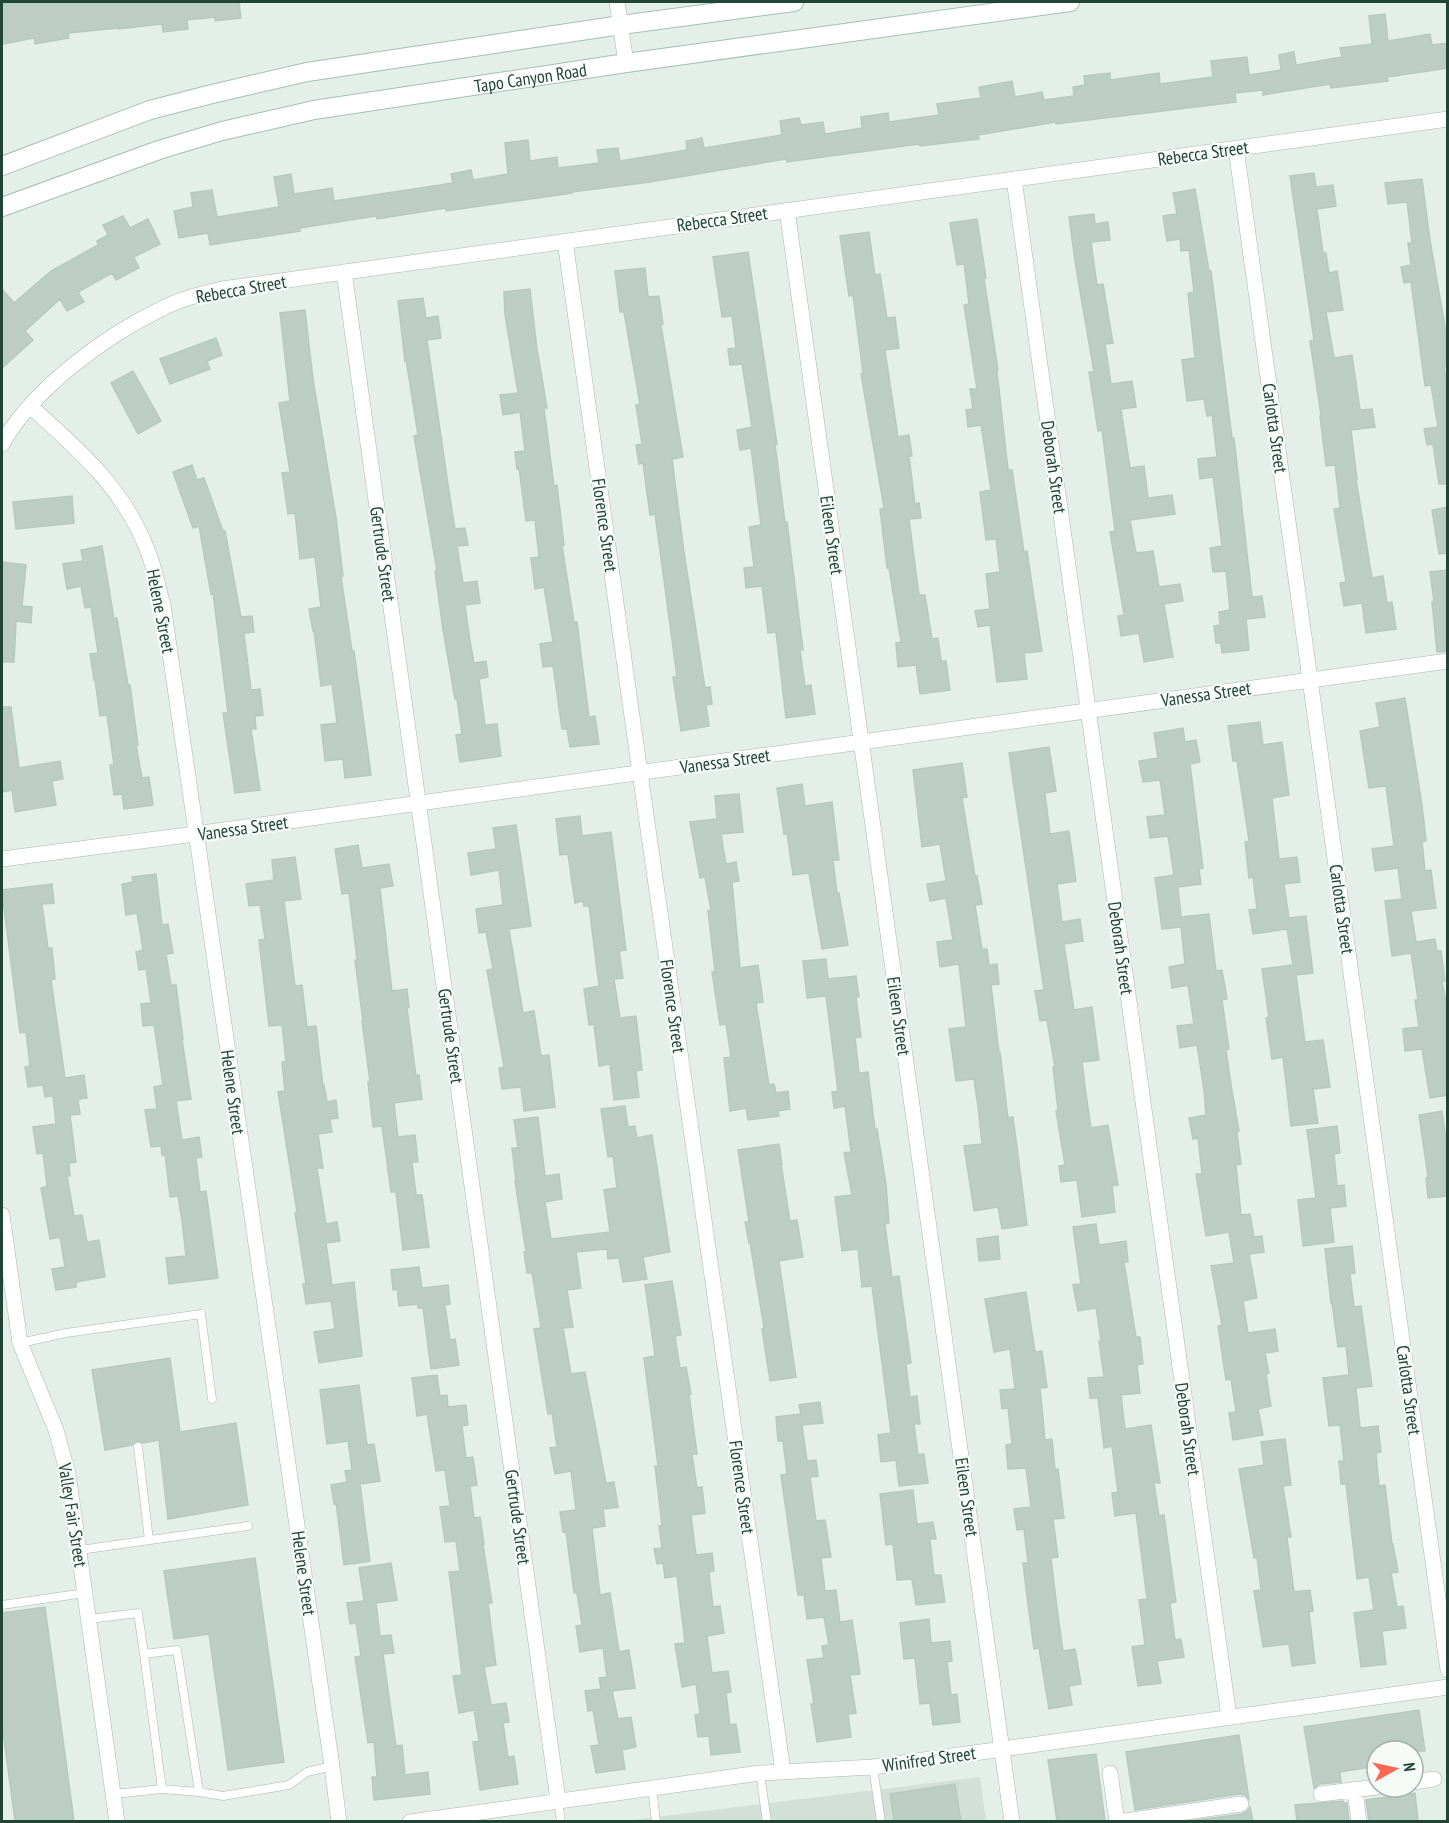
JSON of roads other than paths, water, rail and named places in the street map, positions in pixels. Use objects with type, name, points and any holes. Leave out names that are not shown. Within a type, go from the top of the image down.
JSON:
[{"type":"main road","name":"Tapo Canyon Road","points":[[2,166],[150,110],[307,72],[621,25],[794,2]]},
{"type":"main road","name":"Tapo Canyon Road","points":[[2,207],[159,150],[234,128],[314,110],[626,63],[1070,2]]},
{"type":"street","points":[[617,2],[626,63]]},
{"type":"street","name":"Rebecca Street","points":[[30,406],[59,377],[129,326],[163,308],[194,296],[222,289],[1448,119]]},
{"type":"street","name":"Carlotta Street","points":[[1236,148],[1448,1670]]},
{"type":"street","name":"Deborah Street","points":[[1014,179],[1228,1717]]},
{"type":"street","name":"Eileen Street","points":[[787,210],[1012,1821]]},
{"type":"street","name":"Florence Street","points":[[566,241],[783,1771]]},
{"type":"street","name":"Gertrude Street","points":[[344,272],[558,1800]]},
{"type":"street","points":[[2,444],[30,406]]},
{"type":"street","name":"Helene Street","points":[[30,406],[81,451],[108,480],[129,512],[148,552],[163,605],[339,1821]]},
{"type":"street","name":"Vanessa Street","points":[[2,859],[1448,661]]},
{"type":"street","name":"Valley Fair Street","points":[[2,1215],[20,1343],[56,1430],[68,1474],[117,1821]]},
{"type":"street","name":"Winifred Street","points":[[410,1821],[760,1773],[873,1767],[1448,1687]]},
{"type":"street","points":[[1110,1773],[1118,1821],[1208,1815],[1241,1804]]},
{"type":"street","points":[[1425,1780],[1434,1779]]},
{"type":"street","points":[[1321,1794],[1365,1788]]},
{"type":"street","points":[[1355,1789],[1359,1821]]},
{"type":"lane","points":[[20,1343],[66,1333],[201,1314],[212,1399]]},
{"type":"lane","points":[[138,1447],[149,1540]]},
{"type":"lane","points":[[80,1550],[248,1526]]},
{"type":"lane","points":[[2,1605],[85,1593]]},
{"type":"lane","points":[[89,1619],[138,1613],[162,1789]]},
{"type":"lane","points":[[144,1654],[177,1650],[199,1792]]},
{"type":"lane","points":[[114,1794],[162,1789],[223,1796],[289,1785],[308,1772],[332,1766]]},
{"type":"lane","points":[[873,1767],[881,1821]]},
{"type":"lane","points":[[760,1773],[767,1821]]},
{"type":"lane","points":[[652,1787],[657,1821]]},
{"type":"lane","points":[[558,1800],[561,1821]]}]
